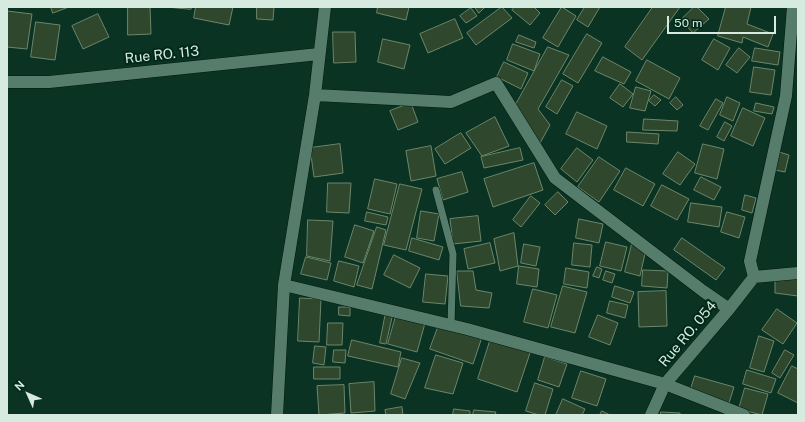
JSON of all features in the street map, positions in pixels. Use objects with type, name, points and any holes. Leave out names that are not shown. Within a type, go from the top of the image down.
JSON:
[{"type":"street","points":[[277,415],[284,285],[314,95],[326,7]]},
{"type":"street","points":[[793,7],[786,96],[750,261],[754,277],[798,273]]},
{"type":"street","name":"Rue RO. 113","points":[[7,82],[49,82],[319,54]]},
{"type":"street","points":[[314,95],[451,102],[496,84],[555,178],[703,291],[729,309]]},
{"type":"street","name":"Rue RO. 054","points":[[651,415],[665,384],[729,309],[754,277]]},
{"type":"street","points":[[284,285],[451,325],[665,384],[744,415]]},
{"type":"lane","points":[[436,190],[453,254],[451,325]]},
{"type":"building","points":[[51,7],[69,7],[53,13]]},
{"type":"building","points":[[128,7],[150,7],[151,34],[128,35]]},
{"type":"building","points":[[167,7],[192,7],[191,9]]},
{"type":"building","points":[[196,7],[233,7],[229,25],[194,18]]},
{"type":"building","points":[[257,7],[274,7],[273,20],[257,19]]},
{"type":"building","points":[[378,7],[409,7],[406,20],[377,13]]},
{"type":"building","points":[[475,7],[485,7],[479,13]]},
{"type":"building","points":[[502,7],[512,18],[476,45],[467,33]]},
{"type":"building","points":[[515,7],[534,7],[540,13],[530,25],[512,10]]},
{"type":"building","points":[[562,7],[576,16],[558,47],[543,38]]},
{"type":"building","points":[[585,7],[600,7],[588,27],[577,20]]},
{"type":"building","points":[[653,7],[680,7],[642,60],[625,47]]},
{"type":"building","points":[[694,7],[697,7],[709,19],[693,33],[681,20]]},
{"type":"building","points":[[726,7],[751,7],[747,24],[773,34],[768,47],[743,37],[742,43],[718,36]]},
{"type":"building","points":[[471,8],[477,16],[466,23],[460,16]]},
{"type":"building","points":[[7,11],[32,14],[27,49],[7,47]]},
{"type":"building","points":[[98,14],[109,37],[83,49],[72,26]]},
{"type":"building","points":[[455,19],[463,38],[428,53],[420,34]]},
{"type":"building","points":[[36,22],[60,25],[55,60],[31,57]]},
{"type":"building","points":[[333,32],[355,32],[356,62],[334,63]]},
{"type":"building","points":[[587,34],[602,43],[578,83],[563,74]]},
{"type":"building","points":[[519,35],[536,42],[534,48],[516,42]]},
{"type":"building","points":[[383,39],[410,45],[404,69],[378,62]]},
{"type":"building","points":[[714,39],[730,48],[718,70],[702,60]]},
{"type":"building","points":[[513,44],[540,54],[534,71],[507,60]]},
{"type":"building","points":[[548,47],[569,55],[538,109],[550,125],[539,145],[515,106]]},
{"type":"building","points":[[739,48],[750,57],[737,73],[726,65]]},
{"type":"building","points":[[755,48],[780,52],[778,65],[752,61]]},
{"type":"building","points":[[603,57],[631,72],[624,84],[595,71]]},
{"type":"building","points":[[647,60],[680,78],[669,99],[636,81]]},
{"type":"building","points":[[504,62],[528,73],[521,89],[497,77]]},
{"type":"building","points":[[754,67],[775,70],[771,95],[750,92]]},
{"type":"building","points":[[562,80],[573,86],[557,114],[546,107]]},
{"type":"building","points":[[620,84],[633,94],[623,107],[610,98]]},
{"type":"building","points":[[636,87],[651,91],[645,111],[630,108]]},
{"type":"building","points":[[654,95],[661,100],[655,106],[649,101]]},
{"type":"building","points":[[676,97],[683,105],[677,110],[670,103]]},
{"type":"building","points":[[727,97],[740,103],[733,121],[720,115]]},
{"type":"building","points":[[716,99],[723,103],[708,130],[700,126]]},
{"type":"building","points":[[411,103],[418,122],[398,130],[390,111]]},
{"type":"building","points":[[756,103],[774,107],[772,114],[754,111]]},
{"type":"building","points":[[743,108],[765,118],[753,146],[731,136]]},
{"type":"building","points":[[577,112],[607,126],[597,149],[566,134]]},
{"type":"building","points":[[495,117],[509,146],[482,156],[466,133]]},
{"type":"building","points":[[644,119],[678,121],[677,131],[643,130]]},
{"type":"building","points":[[725,122],[732,126],[724,141],[717,137]]},
{"type":"building","points":[[627,132],[659,134],[658,144],[627,142]]},
{"type":"building","points":[[461,133],[471,148],[445,164],[435,149]]},
{"type":"building","points":[[340,144],[343,173],[314,177],[310,148]]},
{"type":"building","points":[[703,144],[724,149],[717,179],[695,173]]},
{"type":"building","points":[[431,146],[436,176],[411,181],[406,151]]},
{"type":"building","points":[[520,148],[523,160],[484,168],[481,157]]},
{"type":"building","points":[[577,148],[593,160],[577,182],[561,169]]},
{"type":"building","points":[[678,152],[695,164],[680,185],[663,174]]},
{"type":"building","points":[[779,152],[789,155],[785,172],[775,170]]},
{"type":"building","points":[[599,157],[620,171],[599,202],[578,187]]},
{"type":"building","points":[[534,163],[543,190],[493,207],[484,179]]},
{"type":"building","points":[[626,168],[655,184],[643,206],[614,190]]},
{"type":"building","points":[[462,172],[468,192],[443,200],[437,179]]},
{"type":"building","points":[[701,177],[721,187],[714,200],[694,190]]},
{"type":"building","points":[[375,179],[397,184],[390,214],[368,209]]},
{"type":"building","points":[[328,183],[351,183],[349,213],[327,212]]},
{"type":"building","points":[[400,184],[422,189],[406,250],[384,245]]},
{"type":"building","points":[[662,185],[689,199],[677,220],[651,206]]},
{"type":"building","points":[[558,192],[568,202],[555,215],[545,205]]},
{"type":"building","points":[[745,195],[756,198],[752,213],[742,210]]},
{"type":"building","points":[[531,196],[540,203],[521,227],[513,220]]},
{"type":"building","points":[[691,203],[722,207],[719,227],[688,222]]},
{"type":"building","points":[[421,211],[439,214],[434,241],[417,238]]},
{"type":"building","points":[[367,212],[388,217],[386,225],[365,221]]},
{"type":"building","points":[[727,212],[745,217],[739,238],[721,232]]},
{"type":"building","points":[[478,216],[481,241],[453,244],[450,219]]},
{"type":"building","points":[[579,219],[603,224],[599,243],[576,238]]},
{"type":"building","points":[[308,220],[333,221],[330,261],[307,256]]},
{"type":"building","points":[[355,225],[374,231],[363,263],[345,257]]},
{"type":"building","points":[[377,227],[386,230],[372,289],[357,285]]},
{"type":"building","points":[[514,233],[518,266],[500,271],[494,239]]},
{"type":"building","points":[[412,238],[443,247],[439,260],[409,251]]},
{"type":"building","points":[[682,238],[725,268],[716,280],[674,250]]},
{"type":"building","points":[[606,242],[627,247],[621,271],[600,266]]},
{"type":"building","points":[[490,243],[495,263],[468,269],[464,249]]},
{"type":"building","points":[[574,243],[592,245],[590,267],[572,265]]},
{"type":"building","points":[[524,244],[540,247],[536,266],[521,263]]},
{"type":"building","points":[[632,244],[646,249],[640,276],[625,272]]},
{"type":"building","points":[[394,255],[420,268],[410,288],[384,275]]},
{"type":"building","points":[[306,257],[331,263],[327,280],[301,274]]},
{"type":"building","points":[[339,261],[359,266],[354,287],[334,281]]},
{"type":"building","points":[[519,266],[539,269],[537,287],[517,284]]},
{"type":"building","points":[[597,267],[602,269],[599,278],[593,276]]},
{"type":"building","points":[[566,268],[589,272],[587,288],[564,284]]},
{"type":"building","points":[[643,270],[668,271],[667,288],[642,286]]},
{"type":"building","points":[[457,271],[473,271],[476,290],[492,293],[489,308],[461,306]]},
{"type":"building","points":[[606,271],[615,274],[612,283],[603,280]]},
{"type":"building","points":[[426,274],[448,276],[445,304],[423,302]]},
{"type":"building","points":[[798,275],[798,296],[775,293],[775,276]]},
{"type":"building","points":[[563,286],[587,292],[575,333],[551,327]]},
{"type":"building","points":[[615,286],[634,292],[630,303],[612,297]]},
{"type":"building","points":[[533,289],[557,295],[548,328],[524,322]]},
{"type":"building","points":[[666,291],[667,326],[639,327],[638,292]]},
{"type":"building","points":[[300,298],[321,299],[319,342],[298,341]]},
{"type":"building","points":[[610,301],[628,305],[625,318],[607,313]]},
{"type":"building","points":[[339,307],[350,307],[350,316],[339,315]]},
{"type":"building","points":[[777,309],[797,323],[783,344],[762,330]]},
{"type":"building","points":[[386,312],[393,313],[386,344],[380,343]]},
{"type":"building","points":[[598,315],[618,323],[610,345],[589,337]]},
{"type":"building","points":[[396,316],[425,323],[417,352],[388,344]]},
{"type":"building","points":[[440,322],[482,337],[473,364],[430,349]]},
{"type":"building","points":[[328,323],[343,323],[342,345],[327,345]]},
{"type":"building","points":[[759,336],[774,341],[764,372],[750,368]]},
{"type":"building","points":[[491,338],[531,350],[517,392],[478,379]]},
{"type":"building","points":[[352,340],[401,352],[398,367],[348,356]]},
{"type":"building","points":[[315,346],[326,347],[324,365],[313,363]]},
{"type":"building","points":[[334,350],[346,350],[345,363],[333,362]]},
{"type":"building","points":[[785,350],[794,355],[780,378],[772,373]]},
{"type":"building","points":[[436,355],[463,363],[453,394],[425,388]]},
{"type":"building","points":[[545,357],[567,364],[559,387],[538,380]]},
{"type":"building","points":[[402,358],[420,363],[405,399],[391,394]]},
{"type":"building","points":[[792,366],[798,369],[798,403],[778,393]]},
{"type":"building","points":[[314,367],[340,367],[340,379],[314,379]]},
{"type":"building","points":[[747,370],[776,379],[771,393],[743,384]]},
{"type":"building","points":[[581,371],[606,379],[597,406],[572,398]]},
{"type":"building","points":[[695,376],[734,387],[729,403],[690,392]]},
{"type":"building","points":[[374,382],[375,411],[351,413],[349,384]]},
{"type":"building","points":[[535,383],[553,389],[545,415],[539,415],[526,411]]},
{"type":"building","points":[[344,385],[345,413],[319,415],[317,386]]},
{"type":"building","points":[[745,388],[768,394],[762,415],[739,409]]},
{"type":"building","points":[[563,399],[585,409],[582,415],[556,415]]},
{"type":"building","points":[[402,407],[403,415],[386,415],[385,410]]},
{"type":"building","points":[[454,409],[470,411],[470,415],[453,415]]},
{"type":"building","points":[[474,410],[496,412],[495,415],[473,415]]},
{"type":"building","points":[[602,411],[610,415],[600,415]]},
{"type":"building","points":[[661,412],[680,413],[680,415],[661,415]]}]
